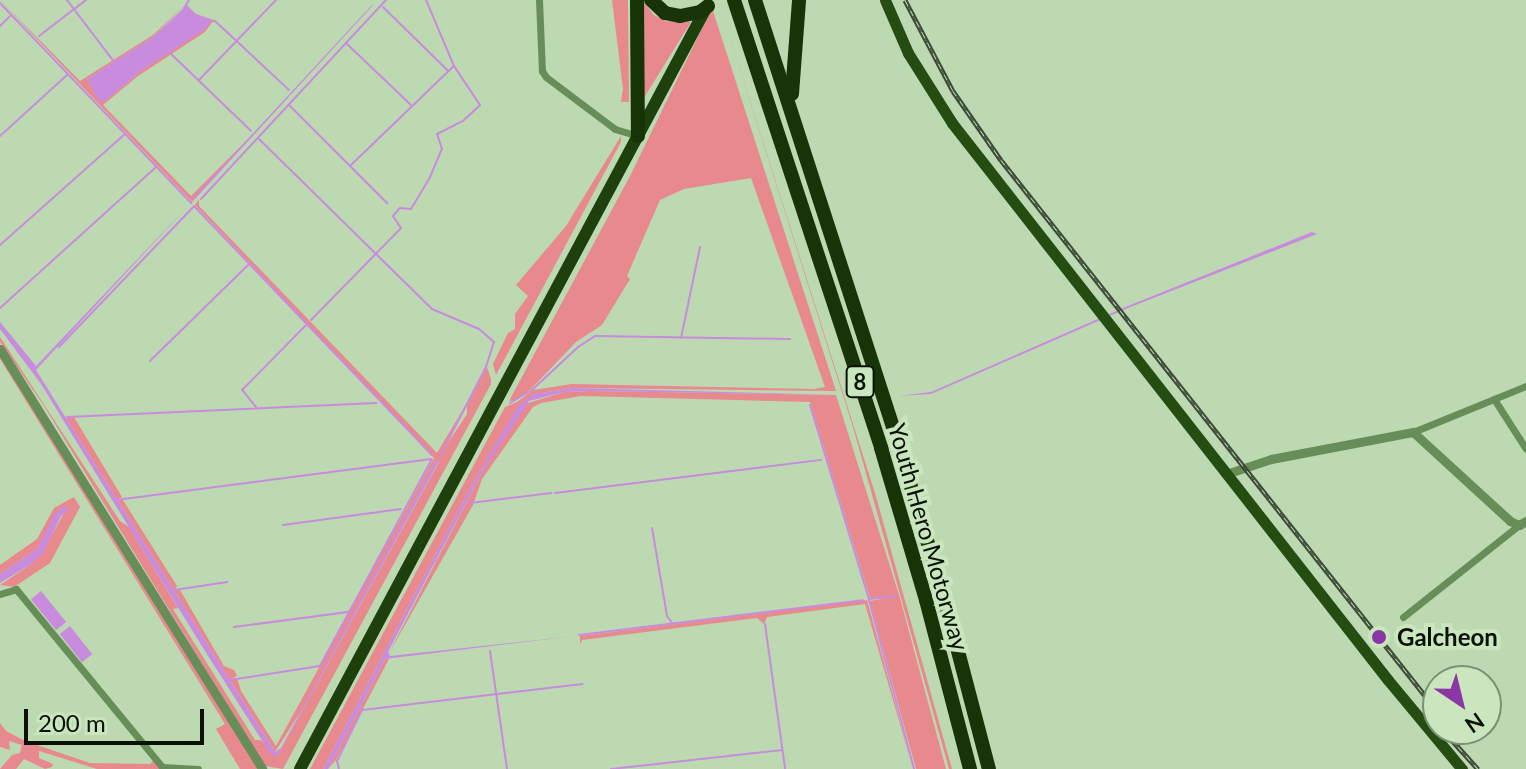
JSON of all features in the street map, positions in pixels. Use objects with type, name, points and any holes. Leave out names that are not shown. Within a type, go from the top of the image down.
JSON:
[{"type":"highway","points":[[637,0],[638,136]]},
{"type":"highway","points":[[651,0],[665,13],[680,16],[700,12],[710,3]]},
{"type":"highway","name":"Youth Hero Motorway","points":[[734,0],[885,463],[970,769]]},
{"type":"highway","name":"Youth Hero Motorway","points":[[755,0],[911,486],[989,769]]},
{"type":"highway","points":[[794,114],[791,77],[799,0]]},
{"type":"highway","points":[[300,769],[710,3]]},
{"type":"main road","points":[[885,0],[908,53],[939,105],[1226,474],[1462,769]]},
{"type":"street","points":[[539,0],[542,71],[546,77],[615,129],[638,136]]},
{"type":"street","points":[[0,349],[262,769]]},
{"type":"street","points":[[1226,474],[1271,459],[1413,432],[1526,386]]},
{"type":"street","points":[[1494,399],[1526,449]]},
{"type":"street","points":[[1413,432],[1510,521],[1523,523]]},
{"type":"street","points":[[1403,617],[1523,523]]},
{"type":"street","points":[[0,594],[16,589],[162,767],[198,769]]},
{"type":"shaded area","points":[[0,0],[80,81],[153,35],[186,4],[153,37],[87,79],[95,93],[105,101],[141,71],[189,39],[211,19],[214,20],[205,32],[138,76],[103,105],[191,196],[253,134],[192,202]]},
{"type":"shaded area","points":[[612,0],[628,0],[629,102],[621,102],[623,89]]},
{"type":"shaded area","points":[[642,0],[654,15],[666,21],[691,22],[642,101]]},
{"type":"shaded area","points":[[374,4],[195,199],[193,198],[371,6]]},
{"type":"shaded area","points":[[187,5],[196,14],[211,19],[207,28],[141,71],[105,101],[99,101],[87,79],[153,37]]},
{"type":"shaded area","points":[[712,8],[836,391],[573,388],[534,394],[518,408],[474,481],[323,769],[310,769],[505,407],[533,390],[572,384],[825,387],[751,178],[684,189],[660,200],[627,276],[630,279],[602,325],[576,342],[532,388],[516,400],[509,401],[630,176]]},
{"type":"shaded area","points":[[722,13],[875,493],[952,769],[949,769],[853,427]]},
{"type":"shaded area","points":[[621,136],[621,142],[496,375],[493,364],[508,333],[515,329],[515,314],[528,296],[516,285],[566,226]]},
{"type":"shaded area","points":[[199,199],[199,206],[437,453],[465,406],[440,455],[467,414],[467,406],[487,367],[491,379],[283,769],[265,766],[44,406],[0,342],[0,337],[120,521],[129,527],[178,608],[173,609],[255,740],[261,740],[277,757],[439,462],[436,460],[306,703],[275,752],[66,418],[74,417],[122,497],[119,499],[123,500],[177,586],[175,590],[180,590],[224,666],[234,670],[237,676],[231,679],[237,678],[241,691],[276,746],[434,458],[195,205]]},
{"type":"shaded area","points":[[188,206],[36,370],[275,752],[281,748],[436,460],[439,461],[277,757],[270,753],[203,648],[41,384],[0,329],[0,322],[36,366]]},
{"type":"shaded area","points":[[1312,232],[1317,234],[1128,308],[931,394],[898,396],[931,392],[1123,308]]},
{"type":"shaded area","points":[[0,351],[259,769],[240,769],[216,729],[225,724],[0,359]]},
{"type":"shaded area","points":[[573,388],[836,395],[589,391],[564,392],[529,401],[481,474],[388,652],[390,656],[575,636],[385,659],[328,769],[323,769],[474,481],[519,405],[534,394]]},
{"type":"shaded area","points":[[564,392],[836,395],[900,598],[946,769],[916,769],[870,601],[897,596],[870,598],[810,402],[581,396],[533,407],[482,479],[473,505],[388,655],[481,474],[525,404]]},
{"type":"shaded area","points":[[74,497],[80,507],[50,563],[14,587],[0,585],[42,553],[65,511],[56,514],[37,549],[0,574],[0,565],[37,539],[54,508]]},
{"type":"shaded area","points":[[64,506],[69,509],[61,516],[43,553],[30,565],[0,583],[0,574],[37,549],[55,514]]},
{"type":"shaded area","points":[[41,591],[66,622],[56,630],[31,599]]},
{"type":"shaded area","points":[[867,600],[913,769],[865,604],[767,617],[764,624],[757,618],[582,640],[580,644],[580,636]]},
{"type":"shaded area","points":[[70,626],[92,654],[82,662],[60,634]]},
{"type":"shaded area","points":[[385,659],[389,659],[336,760],[328,769]]},
{"type":"shaded area","points":[[0,723],[6,731],[25,741],[90,763],[150,764],[153,761],[161,769],[97,769],[39,751],[39,758],[53,764],[52,767],[45,769],[24,759],[16,769],[0,769],[12,755],[20,753],[22,745],[9,741],[10,750],[0,747]]},
{"type":"waterway","points":[[67,0],[115,63]]},
{"type":"waterway","points":[[39,36],[86,0]]},
{"type":"waterway","points":[[184,8],[189,0]]},
{"type":"waterway","points":[[199,80],[276,0]]},
{"type":"waterway","points":[[201,199],[386,0]]},
{"type":"waterway","points":[[311,320],[401,228],[393,216],[400,208],[411,209],[430,177],[442,149],[437,134],[463,121],[480,105],[454,66],[426,0]]},
{"type":"waterway","points":[[0,3],[191,203]]},
{"type":"waterway","points":[[383,7],[447,70]]},
{"type":"waterway","points":[[0,26],[10,16]]},
{"type":"waterway","points":[[209,21],[215,21],[289,90]]},
{"type":"waterway","points":[[347,44],[411,105]]},
{"type":"waterway","points":[[168,51],[251,131]]},
{"type":"waterway","points":[[350,166],[453,67]]},
{"type":"waterway","points":[[0,136],[67,75]]},
{"type":"waterway","points":[[289,105],[387,203]]},
{"type":"waterway","points":[[0,245],[124,135]]},
{"type":"waterway","points":[[258,138],[432,309],[479,329],[494,342],[485,369],[440,456]]},
{"type":"waterway","points":[[0,308],[156,167]]},
{"type":"waterway","points":[[59,347],[194,206],[432,455]]},
{"type":"waterway","points":[[681,338],[700,247]]},
{"type":"waterway","points":[[150,361],[249,264]]},
{"type":"waterway","points":[[256,407],[242,390],[306,325]]},
{"type":"waterway","points":[[510,403],[533,389],[578,347],[595,336],[790,339]]},
{"type":"waterway","points":[[67,417],[377,403]]},
{"type":"waterway","points":[[810,405],[868,596],[914,769]]},
{"type":"waterway","points":[[116,500],[431,459]]},
{"type":"waterway","points":[[230,680],[320,666],[432,459]]},
{"type":"waterway","points":[[555,493],[821,460]]},
{"type":"waterway","points":[[470,503],[551,493]]},
{"type":"waterway","points":[[283,525],[401,509]]},
{"type":"waterway","points":[[652,528],[667,616],[672,623]]},
{"type":"waterway","points":[[174,590],[227,582]]},
{"type":"waterway","points":[[869,599],[896,596]]},
{"type":"waterway","points":[[579,635],[863,600]]},
{"type":"waterway","points":[[234,627],[348,612]]},
{"type":"waterway","points":[[765,624],[785,769]]},
{"type":"waterway","points":[[490,651],[507,769]]},
{"type":"waterway","points":[[339,769],[337,761],[362,710],[582,684]]},
{"type":"waterway","points":[[611,769],[782,750]]},
{"type":"railway","points":[[905,0],[953,91],[1001,160],[1422,692]]},
{"type":"railway","points":[[1456,745],[1478,769]]},
{"type":"place","name":"Galcheon","points":[[1379,637]]}]
